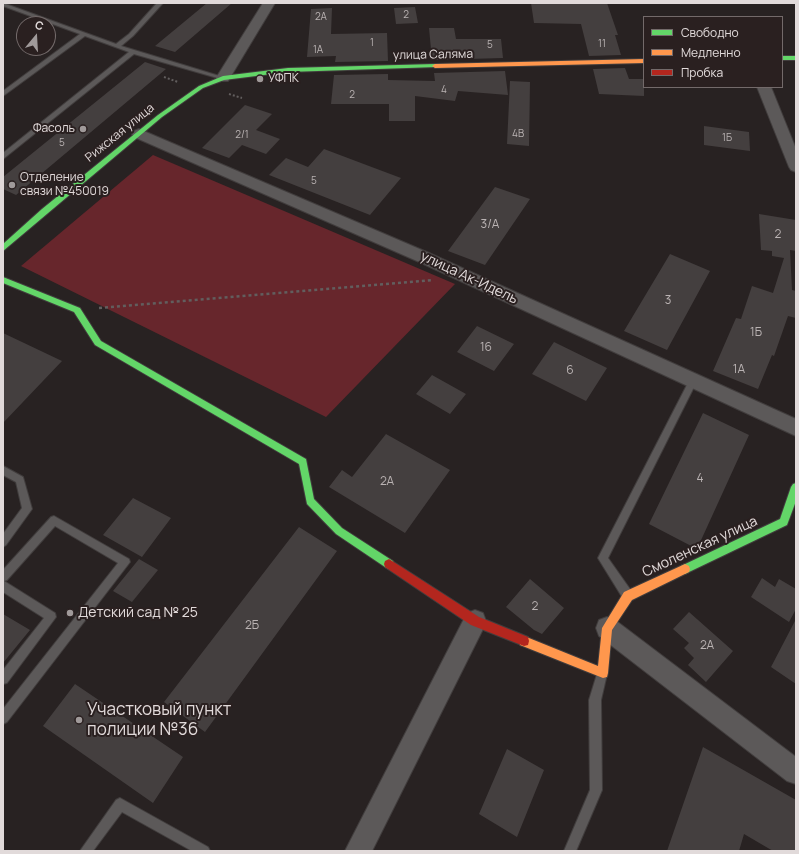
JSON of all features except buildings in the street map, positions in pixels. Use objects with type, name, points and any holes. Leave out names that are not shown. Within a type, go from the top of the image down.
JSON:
[{"type":"street","points":[[223,78],[269,3]]},
{"type":"street","points":[[783,58],[796,58]]},
{"type":"street","name":"улица Саляма","points":[[223,78],[288,70],[643,61]]},
{"type":"street","name":"Рижская улица","points":[[3,248],[45,210],[185,97],[201,87],[223,78]]},
{"type":"street","points":[[764,88],[796,167]]},
{"type":"street","name":"улица Ак-Идель","points":[[139,134],[456,271],[796,428]]},
{"type":"street","points":[[3,280],[77,310],[98,343],[304,462],[310,501],[339,531],[475,621],[603,673],[607,628],[628,596]]},
{"type":"street","name":"Смоленская улица","points":[[628,596],[784,522],[796,487]]},
{"type":"street","points":[[358,851],[475,621]]},
{"type":"street","points":[[607,628],[796,772]]},
{"type":"lane","points":[[117,46],[131,35],[160,3]]},
{"type":"lane","points":[[3,4],[133,52],[223,78]]},
{"type":"lane","points":[[3,94],[84,34]]},
{"type":"lane","points":[[3,157],[133,52]]},
{"type":"lane","points":[[628,596],[603,558],[693,381]]},
{"type":"lane","points":[[3,470],[20,480],[27,509],[3,542]]},
{"type":"lane","points":[[3,577],[54,520],[125,562],[3,718]]},
{"type":"lane","points":[[3,586],[51,617],[3,679]]},
{"type":"lane","points":[[570,851],[596,790],[595,700],[603,673]]},
{"type":"lane","points":[[86,851],[120,804],[204,851]]},
{"type":"path","points":[[164,77],[178,82]]},
{"type":"path","points":[[77,310],[429,282],[456,271]]},
{"type":"shaded area","points":[[153,155],[455,284],[326,417],[21,266]]},
{"type":"traffic: fast","points":[[783,58],[796,58]]},
{"type":"traffic: fast","points":[[3,248],[45,211],[160,116],[201,87],[223,78],[288,70],[435,66]]},
{"type":"traffic: fast","points":[[3,280],[77,310],[98,343],[303,462],[310,501],[339,531],[389,564]]},
{"type":"traffic: fast","points":[[685,569],[784,522],[796,487]]},
{"type":"traffic: slow","points":[[435,66],[643,61]]},
{"type":"traffic: slow","points":[[524,641],[603,673],[607,628],[628,596],[685,569]]},
{"type":"traffic: jam","points":[[389,564],[475,621],[524,641]]},
{"type":"place","name":"УФПК","points":[[260,79]]},
{"type":"place","name":"Фасоль","points":[[83,129]]},
{"type":"place","name":"Отделение связи №450019","points":[[12,185]]},
{"type":"place","name":"Детский сад № 25","points":[[70,613]]},
{"type":"place","name":"Участковый пункт полиции №36","points":[[79,720]]}]
